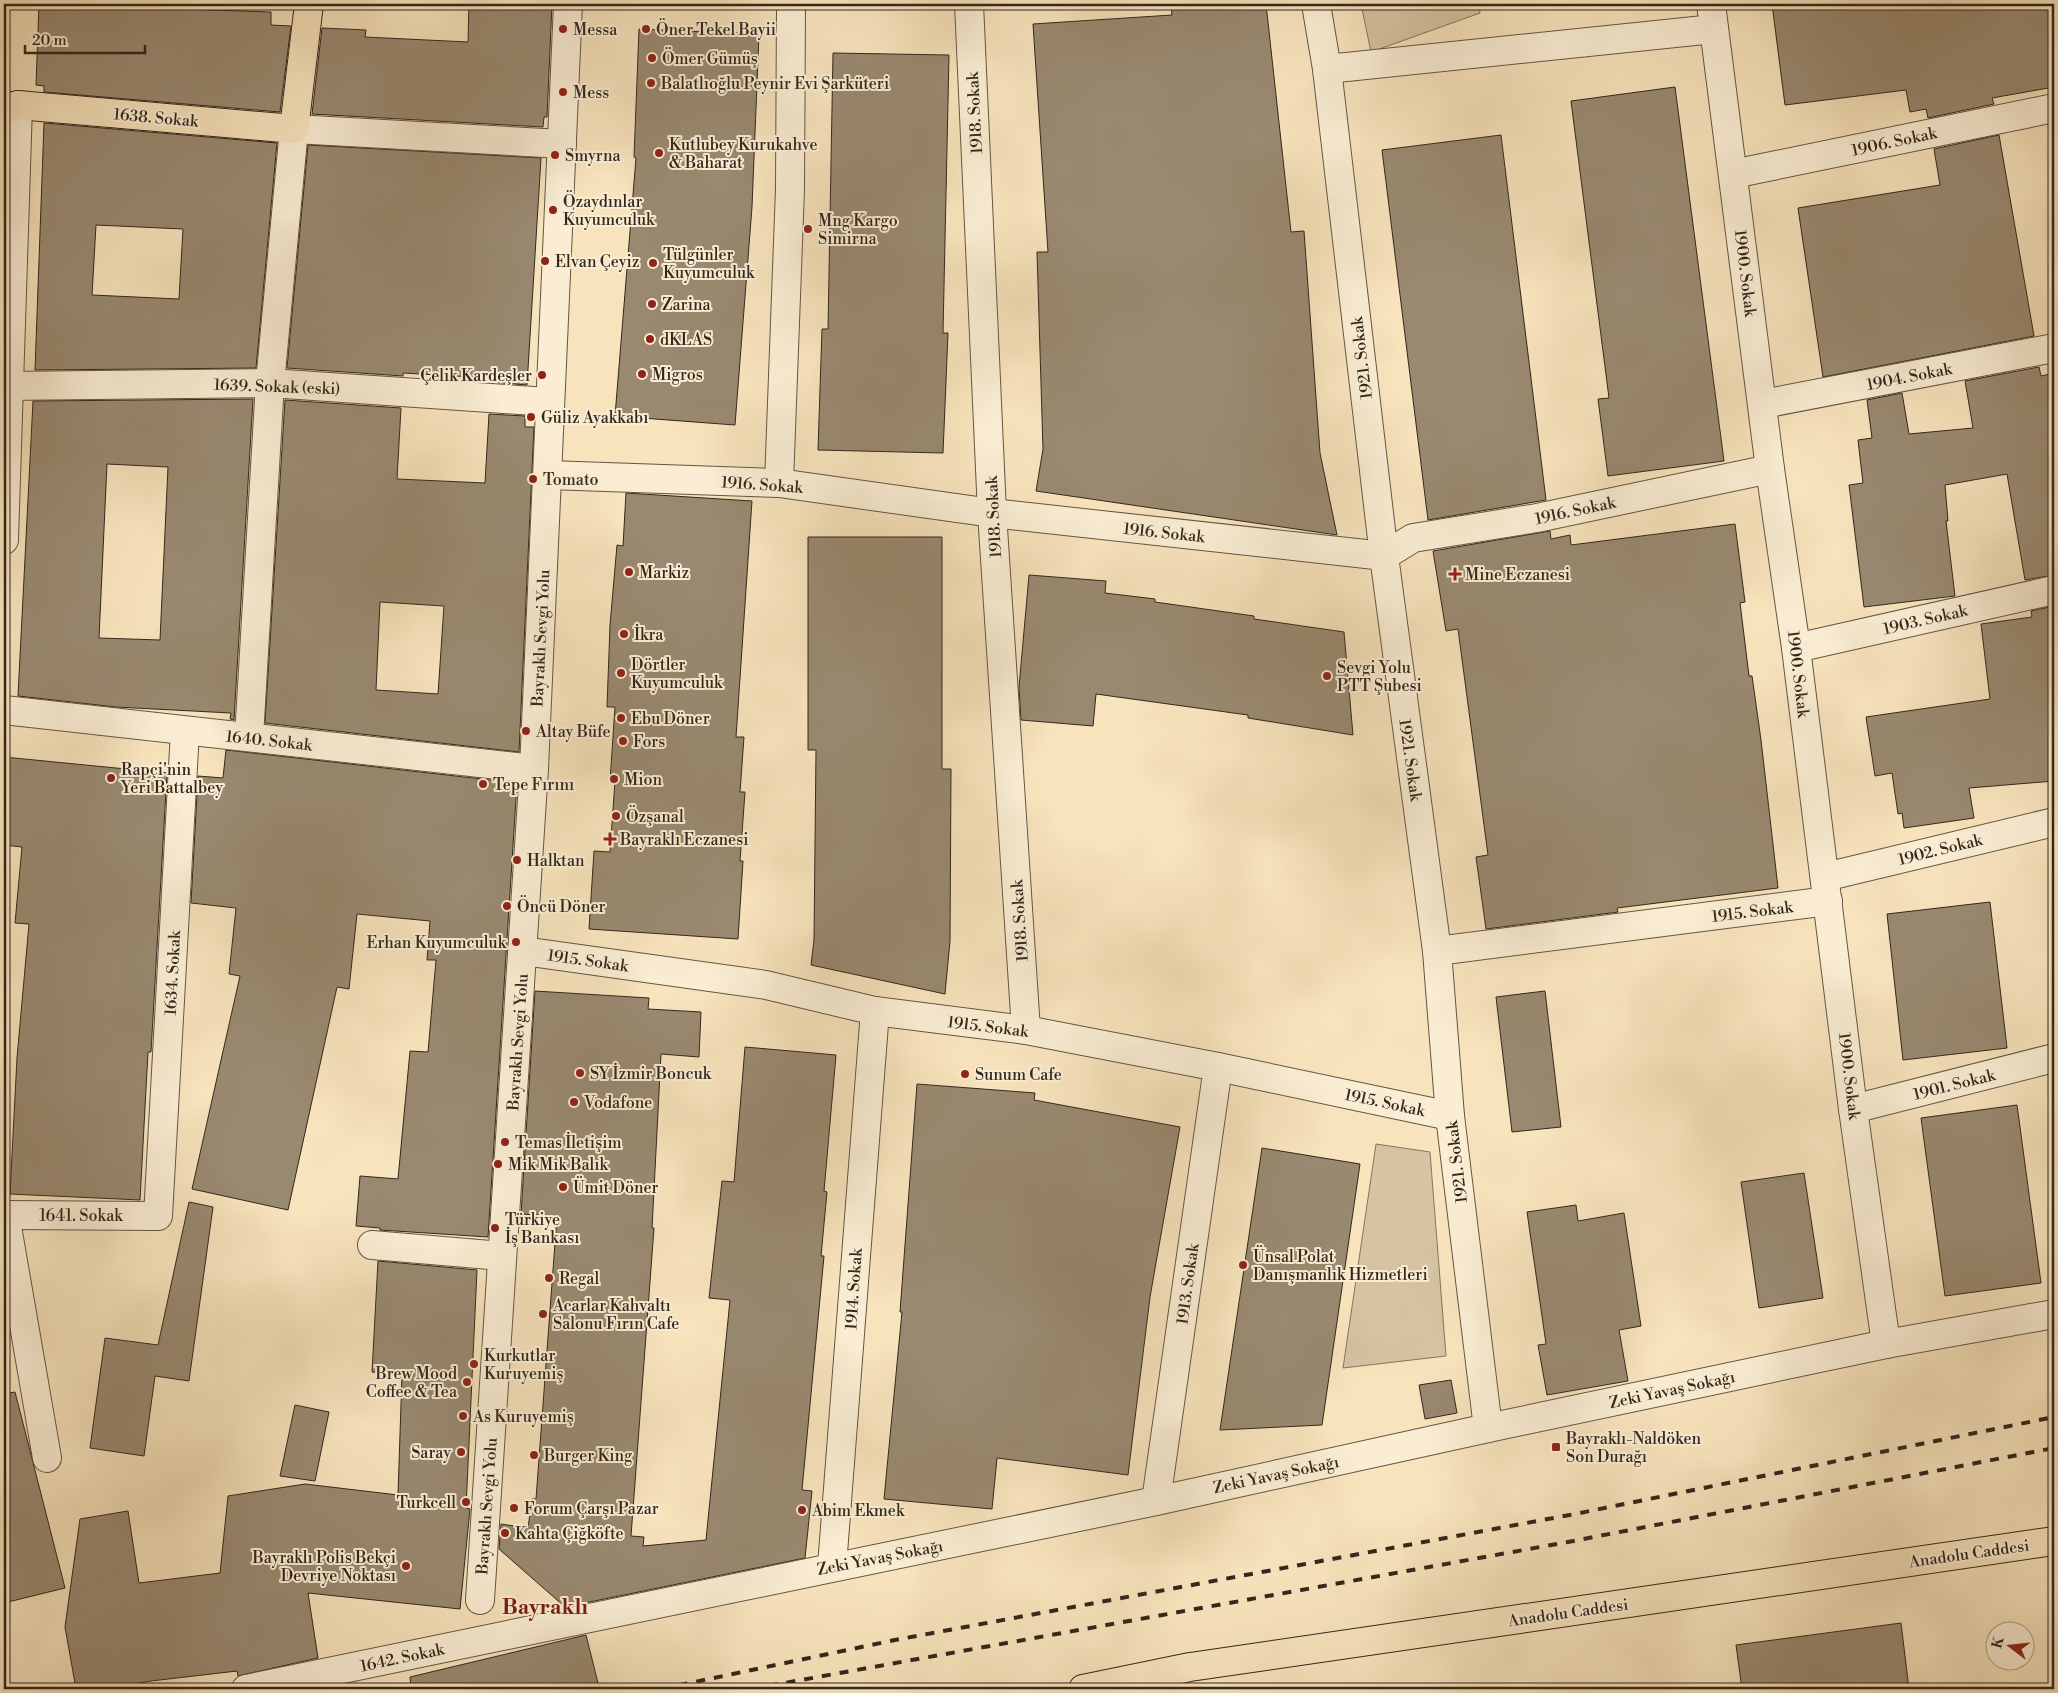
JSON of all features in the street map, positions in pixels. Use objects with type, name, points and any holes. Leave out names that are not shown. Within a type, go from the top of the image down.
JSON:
[{"type":"main road","points":[[294,129],[309,4]]},
{"type":"main road","name":"1638. Sokak","points":[[11,107],[294,129]]},
{"type":"main road","name":"Anadolu Caddesi","points":[[1084,1689],[1200,1666],[2054,1541]]},
{"type":"street","name":"Bayraklı Sevgi Yolu","points":[[480,1600],[534,769],[568,4]]},
{"type":"street","points":[[779,483],[790,189],[791,4]]},
{"type":"street","name":"1918. Sokak","points":[[970,4],[992,513],[1026,1030]]},
{"type":"street","name":"1921. Sokak","points":[[1316,4],[1327,69],[1384,556],[1437,951],[1450,1116],[1488,1428]]},
{"type":"street","points":[[1327,69],[1712,16]]},
{"type":"street","name":"1900. Sokak","points":[[1712,16],[1770,468],[1796,648],[1853,1109],[1886,1344]]},
{"type":"street","points":[[4,540],[11,107]]},
{"type":"street","name":"1906. Sokak","points":[[1733,174],[2053,115]]},
{"type":"street","points":[[249,738],[270,383],[294,129],[562,144]]},
{"type":"street","name":"1904. Sokak","points":[[1763,404],[2054,348]]},
{"type":"street","name":"1639. Sokak (eski)","points":[[7,386],[270,383],[549,402]]},
{"type":"street","name":"1916. Sokak","points":[[548,475],[779,483],[992,513],[1384,556],[1413,538],[1537,518],[1770,468]]},
{"type":"street","name":"1903. Sokak","points":[[1796,648],[2054,590]]},
{"type":"street","name":"1640. Sokak","points":[[4,710],[534,769]]},
{"type":"street","name":"1634. Sokak","points":[[158,1216],[185,731]]},
{"type":"street","name":"1902. Sokak","points":[[1827,889],[2054,822]]},
{"type":"street","name":"1915. Sokak","points":[[1437,951],[1827,889]]},
{"type":"street","name":"1915. Sokak","points":[[523,951],[766,985],[875,1011],[1026,1030],[1218,1067],[1450,1116]]},
{"type":"street","name":"1914. Sokak","points":[[832,1566],[875,1011]]},
{"type":"street","name":"1901. Sokak","points":[[1853,1109],[2054,1058]]},
{"type":"street","name":"1913. Sokak","points":[[1156,1501],[1218,1067]]},
{"type":"street","points":[[4,1215],[47,1458]]},
{"type":"street","name":"1641. Sokak","points":[[4,1215],[158,1216]]},
{"type":"street","points":[[372,1245],[502,1256]]},
{"type":"street","name":"Zeki Yavaş Sokağı","points":[[499,1637],[832,1566],[1156,1501],[1488,1428],[1886,1344],[2054,1314]]},
{"type":"street","name":"1642. Sokak","points":[[246,1689],[499,1637]]},
{"type":"shaded area","points":[[1361,4],[1479,4],[1480,13],[1371,52]]},
{"type":"shaded area","points":[[1376,1144],[1430,1152],[1446,1356],[1343,1368]]},
{"type":"building","points":[[39,4],[271,12],[271,25],[291,26],[280,112],[44,92],[44,86],[36,85]]},
{"type":"building","points":[[469,4],[552,4],[547,117],[544,117],[543,127],[312,114],[322,28],[366,30],[365,37],[468,42]]},
{"type":"building","points":[[1171,4],[1266,4],[1291,232],[1304,231],[1320,453],[1337,535],[1036,491],[1043,449],[1037,252],[1048,252],[1033,24],[1172,15]]},
{"type":"building","points":[[1772,4],[2054,4],[2054,87],[1992,98],[1994,104],[1928,118],[1926,109],[1910,112],[1906,90],[1785,105]]},
{"type":"building","points":[[639,29],[759,34],[752,207],[735,425],[615,416],[636,158],[634,157]]},
{"type":"building","points":[[833,53],[949,55],[943,333],[948,333],[943,453],[818,450],[822,329],[828,329]]},
{"type":"building","points":[[1675,87],[1724,461],[1608,476],[1598,399],[1609,398],[1571,101]]},
{"type":"building","points":[[44,123],[277,143],[256,368],[35,370]],"holes":[[[96,225],[183,229],[179,299],[92,295]]]},
{"type":"building","points":[[1501,135],[1546,500],[1428,520],[1382,150]]},
{"type":"building","points":[[1999,135],[2034,336],[1823,377],[1798,208],[1940,185],[1934,149]]},
{"type":"building","points":[[308,145],[541,158],[527,385],[491,382],[491,378],[403,373],[403,376],[287,368]]},
{"type":"building","points":[[2039,367],[2041,376],[2050,374],[2054,396],[2054,575],[2025,580],[2007,474],[1945,485],[1948,521],[1946,521],[1955,596],[1864,607],[1849,485],[1863,483],[1858,440],[1872,438],[1867,400],[1902,393],[1909,434],[1973,428],[1965,381]]},
{"type":"building","points":[[253,399],[234,720],[230,719],[231,713],[116,707],[18,696],[33,401]],"holes":[[[107,464],[168,467],[160,640],[99,638]]]},
{"type":"building","points":[[285,400],[401,408],[397,479],[485,483],[489,414],[525,416],[525,427],[534,427],[519,752],[265,723]],"holes":[[[380,602],[444,606],[438,694],[376,690]]]},
{"type":"building","points":[[626,493],[752,501],[736,737],[744,737],[740,792],[745,792],[740,861],[743,861],[738,939],[589,929],[594,851],[610,852],[615,781],[610,781],[615,707],[607,707],[610,625],[617,545],[623,546]]},
{"type":"building","points":[[1735,524],[1745,602],[1740,603],[1749,676],[1752,676],[1761,740],[1778,888],[1617,908],[1618,912],[1486,929],[1476,857],[1488,855],[1458,629],[1446,631],[1433,551],[1550,531],[1551,539],[1570,535],[1571,545]]},
{"type":"building","points":[[808,537],[942,537],[942,769],[951,769],[950,941],[945,994],[811,965],[814,940],[816,750],[808,750]]},
{"type":"building","points":[[1029,575],[1106,581],[1105,593],[1155,599],[1155,602],[1254,616],[1254,619],[1344,632],[1353,735],[1248,718],[1248,715],[1096,694],[1093,726],[1021,720],[1019,687]]},
{"type":"building","points":[[2054,606],[2054,781],[1969,788],[1974,818],[1904,828],[1902,813],[1898,814],[1892,773],[1875,776],[1866,717],[1990,699],[1981,624],[2032,617],[2031,611]]},
{"type":"building","points":[[226,750],[517,783],[488,1237],[380,1230],[380,1228],[356,1226],[360,1176],[398,1179],[410,1051],[428,1052],[436,960],[427,960],[430,921],[357,914],[349,989],[337,987],[288,1210],[192,1189],[240,976],[229,974],[236,908],[191,903],[198,776],[223,778]]},
{"type":"building","points":[[4,757],[167,773],[151,1052],[148,1052],[140,1200],[10,1194],[17,1058],[29,924],[15,923],[22,847],[4,845]]},
{"type":"building","points":[[1990,902],[2007,1048],[1903,1060],[1887,914]]},
{"type":"building","points":[[535,991],[649,998],[648,1009],[701,1012],[699,1057],[661,1054],[652,1228],[654,1228],[631,1536],[644,1537],[643,1546],[706,1540],[730,1300],[709,1298],[722,1181],[734,1182],[745,1047],[836,1055],[824,1191],[827,1192],[821,1256],[824,1256],[802,1490],[812,1491],[805,1558],[565,1607],[499,1549],[501,1524],[528,1528],[532,1499],[536,1499],[557,1216],[521,1214]]},
{"type":"building","points":[[1545,991],[1561,1127],[1512,1132],[1496,997]]},
{"type":"building","points":[[917,1084],[1035,1093],[1034,1100],[1180,1127],[1150,1297],[1128,1475],[997,1458],[992,1509],[884,1499],[902,1312],[900,1312]]},
{"type":"building","points":[[2017,1105],[2041,1283],[1945,1296],[1921,1118]]},
{"type":"building","points":[[1262,1148],[1360,1164],[1322,1425],[1220,1430]]},
{"type":"building","points":[[1804,1173],[1823,1298],[1759,1308],[1741,1182]]},
{"type":"building","points":[[189,1202],[213,1207],[189,1381],[155,1376],[144,1456],[90,1448],[105,1338],[158,1345]]},
{"type":"building","points":[[1576,1205],[1578,1221],[1624,1213],[1641,1326],[1619,1330],[1628,1381],[1547,1395],[1538,1345],[1546,1344],[1527,1212]]},
{"type":"building","points":[[378,1261],[477,1270],[466,1508],[470,1509],[460,1609],[308,1593],[318,1658],[238,1676],[237,1671],[151,1681],[108,1689],[76,1689],[65,1627],[80,1519],[128,1511],[139,1583],[220,1573],[228,1496],[305,1484],[398,1495],[402,1374],[372,1372]]},
{"type":"building","points":[[1451,1380],[1457,1413],[1425,1419],[1419,1385]]},
{"type":"building","points":[[15,1392],[65,1588],[4,1603],[4,1394]]},
{"type":"building","points":[[295,1405],[329,1412],[315,1481],[280,1476]]},
{"type":"building","points":[[1901,1623],[1909,1689],[1742,1689],[1736,1645]]},
{"type":"building","points":[[586,1635],[598,1683],[571,1689],[411,1689],[410,1677]]},
{"type":"railway","points":[[661,1689],[895,1640],[1575,1514],[2054,1417]]},
{"type":"railway","points":[[751,1689],[1568,1542],[2054,1448]]},
{"type":"place","name":"Messa","points":[[563,29]]},
{"type":"place","name":"Öner Tekel Bayii","points":[[646,29]]},
{"type":"place","name":"Ömer Gümüş","points":[[652,58]]},
{"type":"place","name":"Balatlıoğlu Peynir Evi Şarküteri","points":[[651,83]]},
{"type":"place","name":"Mess","points":[[563,92]]},
{"type":"place","name":"Kutlubey Kurukahve & Baharat","points":[[659,153]]},
{"type":"place","name":"Smyrna","points":[[555,155]]},
{"type":"place","name":"Özaydınlar Kuyumculuk","points":[[553,210]]},
{"type":"place","name":"Mng Kargo Simirna","points":[[808,229]]},
{"type":"place","name":"Elvan Çeyiz","points":[[545,261]]},
{"type":"place","name":"Tülgünler Kuyumculuk","points":[[653,263]]},
{"type":"place","name":"Zarina","points":[[652,304]]},
{"type":"place","name":"dKLAS","points":[[650,339]]},
{"type":"place","name":"Migros","points":[[642,374]]},
{"type":"place","name":"Çelik Kardeşler","points":[[542,375]]},
{"type":"place","name":"Güliz Ayakkabı","points":[[531,417]]},
{"type":"place","name":"Tomato","points":[[533,479]]},
{"type":"place","name":"Markiz","points":[[629,572]]},
{"type":"place","name":"Mine Eczanesi","points":[[1455,574]]},
{"type":"place","name":"İkra","points":[[624,634]]},
{"type":"place","name":"Dörtler Kuyumculuk","points":[[621,673]]},
{"type":"place","name":"Sevgi Yolu PTT Şubesi","points":[[1327,676]]},
{"type":"place","name":"Ebu Döner","points":[[621,718]]},
{"type":"place","name":"Altay Büfe","points":[[526,731]]},
{"type":"place","name":"Fors","points":[[623,741]]},
{"type":"place","name":"Rapçi'nin Yeri Battalbey","points":[[111,778]]},
{"type":"place","name":"Mion","points":[[614,779]]},
{"type":"place","name":"Tepe Fırını","points":[[483,784]]},
{"type":"place","name":"Özşanal","points":[[616,816]]},
{"type":"place","name":"Bayraklı Eczanesi","points":[[610,839]]},
{"type":"place","name":"Halktan","points":[[517,860]]},
{"type":"place","name":"Öncü Döner","points":[[507,906]]},
{"type":"place","name":"Erhan Kuyumculuk","points":[[516,942]]},
{"type":"place","name":"SY İzmir Boncuk","points":[[580,1073]]},
{"type":"place","name":"Sunum Cafe","points":[[965,1074]]},
{"type":"place","name":"Vodafone","points":[[574,1102]]},
{"type":"place","name":"Temas İletişim","points":[[505,1142]]},
{"type":"place","name":"Mık Mık Balık","points":[[498,1164]]},
{"type":"place","name":"Ümit Döner","points":[[563,1187]]},
{"type":"place","name":"Türkiye İş Bankası","points":[[495,1228]]},
{"type":"place","name":"Ünsal Polat Danışmanlık Hizmetleri","points":[[1243,1265]]},
{"type":"place","name":"Regal","points":[[549,1278]]},
{"type":"place","name":"Acarlar Kahvaltı Salonu Fırın Cafe","points":[[543,1314]]},
{"type":"place","name":"Kurkutlar Kuruyemiş","points":[[474,1364]]},
{"type":"place","name":"Brew Mood Coffee & Tea","points":[[467,1382]]},
{"type":"place","name":"As Kuruyemiş","points":[[463,1416]]},
{"type":"place","name":"Bayraklı-Naldöken Son Durağı","points":[[1556,1447]]},
{"type":"place","name":"Saray","points":[[461,1452]]},
{"type":"place","name":"Burger King","points":[[534,1455]]},
{"type":"place","name":"Turkcell","points":[[466,1502]]},
{"type":"place","name":"Forum Çarşı Pazar","points":[[514,1508]]},
{"type":"place","name":"Abim Ekmek","points":[[802,1510]]},
{"type":"place","name":"Kahta Çiğköfte","points":[[505,1533]]},
{"type":"place","name":"Bayraklı Polis Bekçi Devriye Noktası","points":[[406,1566]]},
{"type":"district","name":"Bayraklı","points":[[545,1607]]}]
